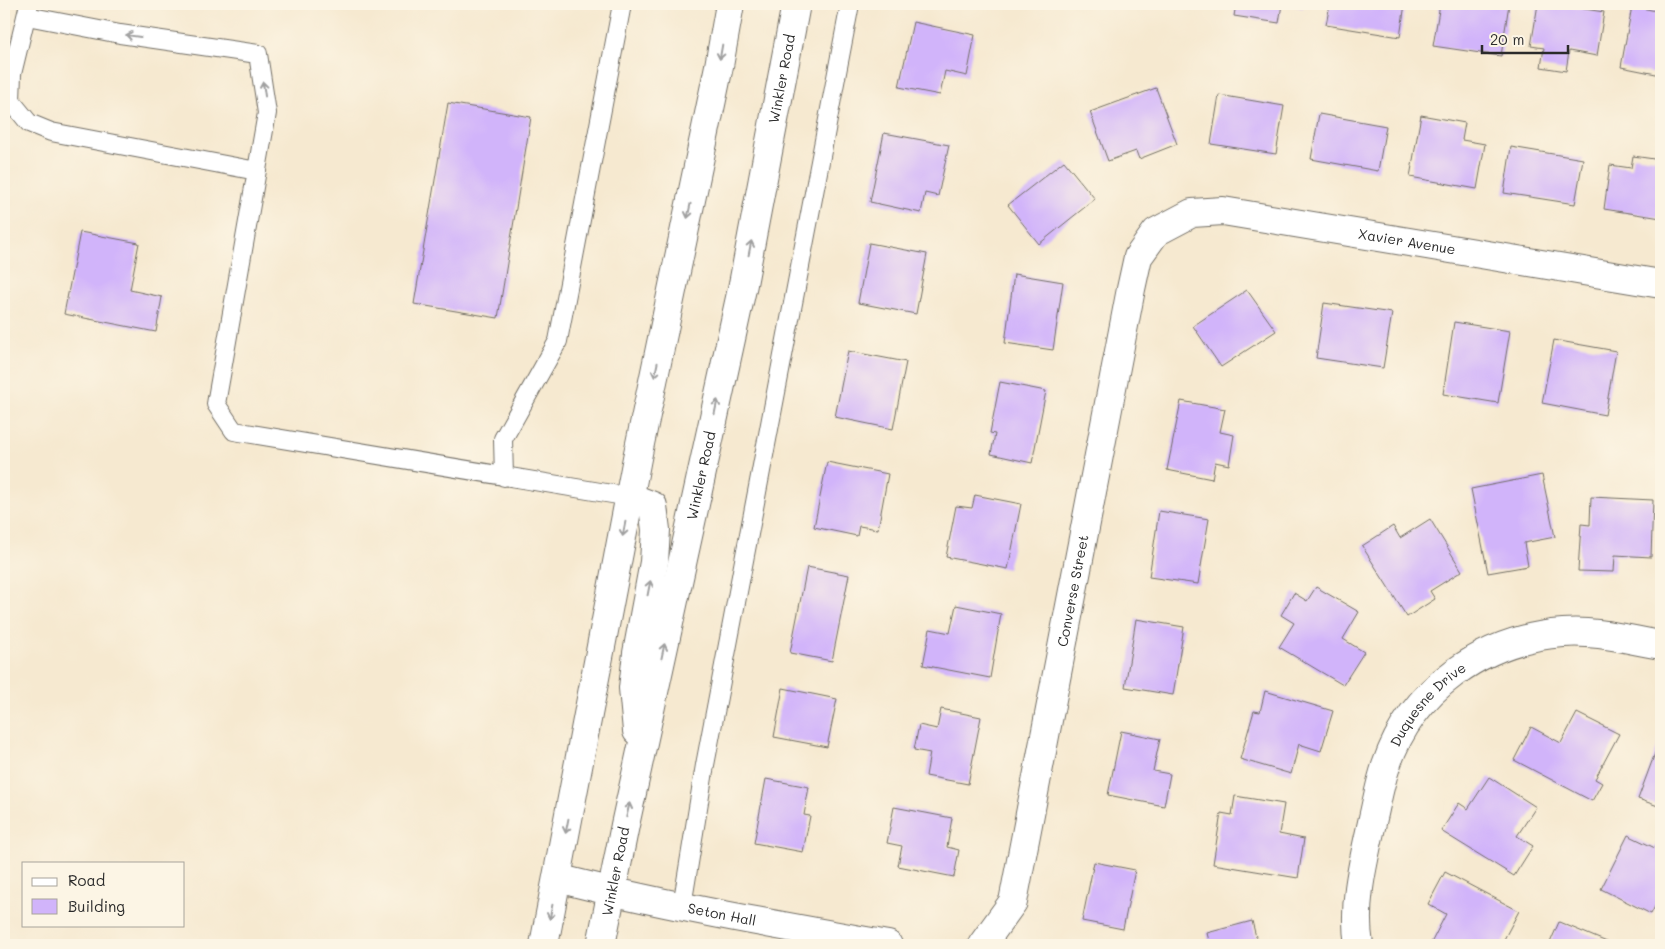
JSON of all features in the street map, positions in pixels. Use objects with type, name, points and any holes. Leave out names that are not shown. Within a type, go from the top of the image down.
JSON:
[{"type":"street","points":[[544,945],[630,497],[719,66],[730,4]]},
{"type":"street","name":"Winkler Road","points":[[602,945],[640,758],[743,284],[796,4]]},
{"type":"street","name":"Xavier Avenue","points":[[1156,232],[1192,213],[1224,212],[1661,284]]},
{"type":"street","name":"Converse Street","points":[[982,945],[1013,902],[1131,289],[1138,257],[1156,232]]},
{"type":"street","points":[[630,497],[654,506],[656,530],[654,562],[637,653],[633,688],[640,758]]},
{"type":"street","name":"Duquesne Drive","points":[[1359,945],[1356,927],[1358,896],[1386,766],[1399,736],[1417,708],[1440,683],[1466,664],[1496,648],[1530,637],[1565,632],[1600,635],[1661,645]]},
{"type":"street","name":"Seton Hall","points":[[557,878],[612,892],[737,918],[888,945]]},
{"type":"lane","points":[[504,477],[503,439],[558,341],[622,4]]},
{"type":"lane","points":[[682,906],[705,765],[850,4]]},
{"type":"lane","points":[[257,171],[52,132],[29,123],[11,101],[12,74],[28,10],[120,34],[258,54],[267,114],[263,137],[216,404],[234,431],[630,497]]},
{"type":"building","points":[[1236,4],[1282,4],[1279,23],[1234,16]]},
{"type":"building","points":[[1283,4],[1304,4],[1303,8]]},
{"type":"building","points":[[1330,4],[1405,4],[1400,37],[1326,25]]},
{"type":"building","points":[[1440,4],[1509,4],[1501,56],[1433,46]]},
{"type":"building","points":[[1538,4],[1552,4],[1604,12],[1597,56],[1569,51],[1566,71],[1541,67],[1544,48],[1531,46]]},
{"type":"building","points":[[1632,6],[1661,12],[1661,75],[1621,67]]},
{"type":"building","points":[[913,22],[975,35],[967,76],[945,71],[940,95],[899,87]]},
{"type":"building","points":[[1156,88],[1177,144],[1139,159],[1136,151],[1108,161],[1090,112]]},
{"type":"building","points":[[1219,95],[1284,106],[1276,154],[1211,144]]},
{"type":"building","points":[[448,103],[531,117],[498,318],[414,304]]},
{"type":"building","points":[[1319,114],[1386,126],[1378,171],[1311,159]]},
{"type":"building","points":[[1421,115],[1465,123],[1462,140],[1485,144],[1477,189],[1410,177]]},
{"type":"building","points":[[884,133],[949,145],[938,196],[925,193],[921,213],[870,202]]},
{"type":"building","points":[[1511,147],[1583,159],[1575,204],[1504,193]]},
{"type":"building","points":[[1633,156],[1661,160],[1661,218],[1604,209],[1610,165],[1631,168]]},
{"type":"building","points":[[1064,161],[1095,199],[1039,244],[1008,205]]},
{"type":"building","points":[[80,232],[139,243],[130,290],[162,297],[156,332],[64,314]]},
{"type":"building","points":[[869,243],[927,254],[916,314],[858,303]]},
{"type":"building","points":[[1014,274],[1063,282],[1053,350],[1005,343]]},
{"type":"building","points":[[1247,290],[1276,331],[1221,367],[1193,326]]},
{"type":"building","points":[[1324,303],[1392,313],[1383,368],[1316,358]]},
{"type":"building","points":[[1454,322],[1510,331],[1498,403],[1443,394]]},
{"type":"building","points":[[1554,340],[1616,351],[1605,415],[1542,403]]},
{"type":"building","points":[[848,351],[906,362],[893,429],[835,417]]},
{"type":"building","points":[[1000,382],[1046,391],[1032,463],[991,454],[995,434],[990,433]]},
{"type":"building","points":[[1181,401],[1225,409],[1220,432],[1234,435],[1229,465],[1215,462],[1212,479],[1167,470]]},
{"type":"building","points":[[827,462],[888,474],[878,529],[859,526],[857,536],[814,527]]},
{"type":"building","points":[[1542,475],[1555,537],[1524,543],[1528,566],[1488,573],[1471,489]]},
{"type":"building","points":[[975,495],[1021,504],[1008,569],[946,557],[956,506],[972,508]]},
{"type":"building","points":[[1591,497],[1653,500],[1651,557],[1615,555],[1614,572],[1578,571],[1581,524],[1590,525]]},
{"type":"building","points":[[1159,511],[1209,519],[1198,584],[1149,577]]},
{"type":"building","points":[[1430,519],[1462,571],[1430,591],[1435,599],[1407,617],[1362,546],[1393,526],[1400,538]]},
{"type":"building","points":[[807,567],[849,575],[832,661],[790,653]]},
{"type":"building","points":[[1316,587],[1359,612],[1343,639],[1364,652],[1343,685],[1279,647],[1294,623],[1281,615],[1294,593],[1307,601]]},
{"type":"building","points":[[956,605],[1001,614],[990,678],[923,665],[930,629],[950,633]]},
{"type":"building","points":[[1136,619],[1184,627],[1173,695],[1125,687]]},
{"type":"building","points":[[783,688],[837,699],[827,747],[774,737]]},
{"type":"building","points":[[1265,691],[1333,711],[1321,751],[1299,744],[1291,774],[1240,759],[1254,711],[1260,712]]},
{"type":"building","points":[[941,709],[981,717],[968,784],[926,776],[930,753],[914,750],[919,725],[937,729]]},
{"type":"building","points":[[1577,713],[1619,734],[1595,779],[1602,783],[1592,801],[1514,760],[1531,727],[1561,743]]},
{"type":"building","points":[[1121,731],[1160,739],[1153,771],[1170,774],[1164,806],[1108,795]]},
{"type":"building","points":[[1661,737],[1661,807],[1638,799]]},
{"type":"building","points":[[1489,777],[1536,807],[1517,836],[1533,846],[1514,876],[1441,831],[1459,803],[1468,809]]},
{"type":"building","points":[[766,779],[809,787],[804,815],[810,816],[803,852],[754,843]]},
{"type":"building","points":[[1235,796],[1284,804],[1279,834],[1304,839],[1298,878],[1213,864],[1221,813],[1232,815]]},
{"type":"building","points":[[894,807],[952,818],[947,847],[959,850],[954,877],[898,866],[902,846],[887,843]]},
{"type":"building","points":[[1628,835],[1655,848],[1661,836],[1661,895],[1651,914],[1601,889]]},
{"type":"building","points":[[1094,862],[1135,870],[1123,929],[1082,921]]},
{"type":"building","points":[[1445,872],[1519,911],[1501,945],[1430,945],[1446,914],[1428,904]]},
{"type":"building","points":[[1252,921],[1258,945],[1210,945],[1207,933]]},
{"type":"building","points":[[1559,922],[1614,945],[1549,945]]}]
